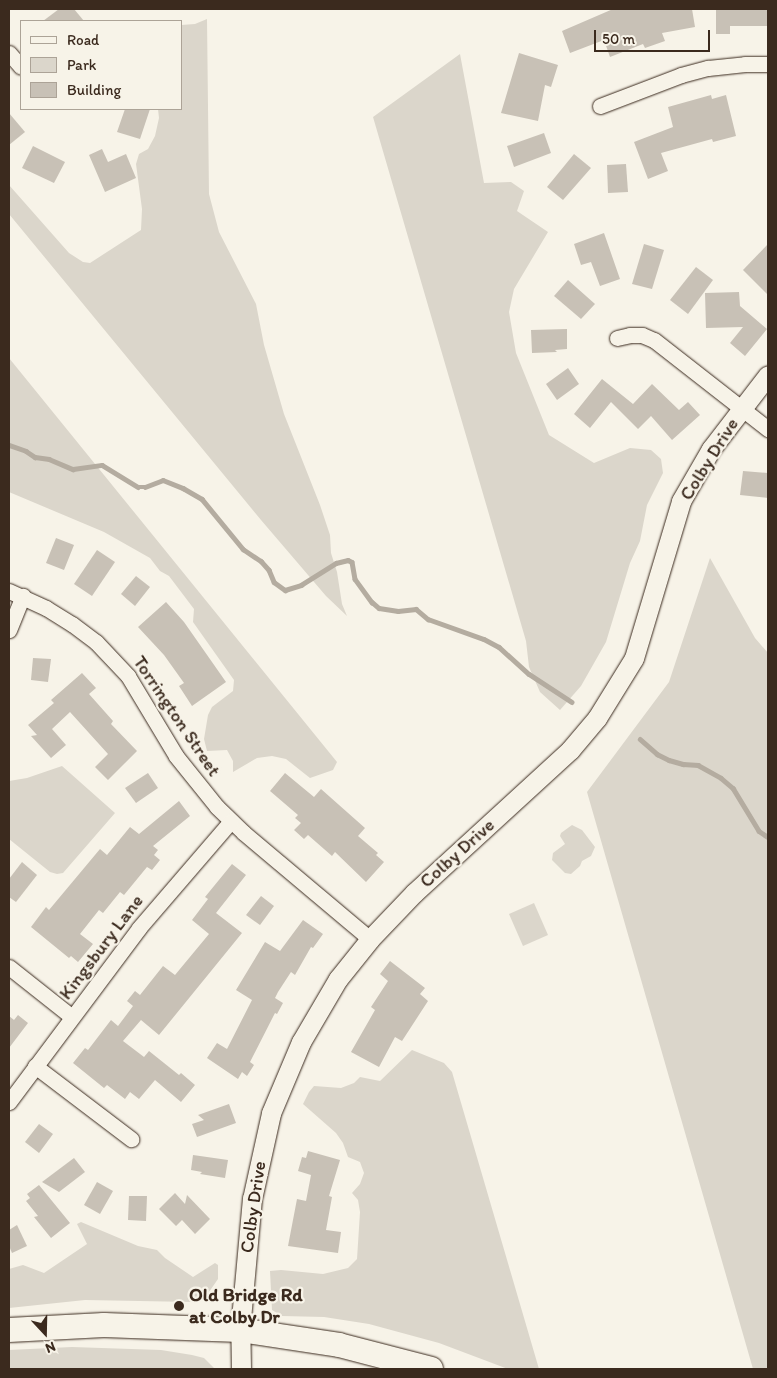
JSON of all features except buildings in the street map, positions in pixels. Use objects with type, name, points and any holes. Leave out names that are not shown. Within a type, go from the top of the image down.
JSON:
[{"type":"main road","points":[[9,1330],[104,1325],[240,1330],[339,1345],[431,1369]]},
{"type":"street","points":[[9,53],[20,66]]},
{"type":"street","points":[[600,106],[662,81],[708,68],[745,64],[768,64]]},
{"type":"street","points":[[617,338],[642,335],[654,340],[768,428]]},
{"type":"street","name":"Colby Drive","points":[[241,1369],[240,1330],[252,1199],[272,1113],[290,1067],[316,1014],[338,979],[370,939],[414,893],[570,750],[597,718],[634,658],[681,501],[711,449],[768,374]]},
{"type":"street","points":[[9,630],[16,594]]},
{"type":"street","name":"Torrington Street","points":[[16,594],[72,624],[96,642],[117,663],[136,688],[188,773],[231,821],[370,939]]},
{"type":"street","name":"Kingsbury Lane","points":[[9,1102],[139,928],[231,821]]},
{"type":"street","points":[[9,967],[72,1016]]},
{"type":"street","points":[[35,1066],[132,1140]]},
{"type":"green space","points":[[207,19],[209,194],[219,232],[256,304],[264,345],[284,414],[330,535],[331,553],[337,572],[342,604],[347,616],[326,596],[261,520],[9,214],[9,185],[69,253],[83,262],[90,263],[141,230],[142,209],[136,164],[139,154],[148,149],[155,136],[159,118],[158,110],[182,110],[182,25],[195,24]]},
{"type":"green space","points":[[460,54],[484,183],[511,182],[524,191],[517,211],[548,232],[514,289],[509,312],[516,353],[549,435],[594,463],[630,448],[651,450],[661,459],[663,473],[647,505],[640,541],[630,563],[606,642],[581,686],[560,710],[540,692],[529,667],[526,641],[373,117]]},
{"type":"green space","points":[[9,358],[337,762],[333,770],[310,778],[286,759],[272,756],[257,758],[233,772],[233,761],[227,750],[207,751],[204,739],[208,715],[212,707],[233,691],[234,680],[193,622],[194,609],[169,576],[160,571],[150,558],[104,532],[9,492]]},
{"type":"green space","points":[[710,558],[755,638],[768,653],[768,1369],[753,1369],[587,792],[669,682]]},
{"type":"green space","points":[[62,766],[115,813],[63,873],[57,874],[50,872],[9,839],[9,781],[27,778]]},
{"type":"green space","points":[[572,825],[582,830],[595,847],[591,856],[582,861],[580,866],[571,874],[565,873],[552,860],[553,853],[565,844],[560,836],[561,833]]},
{"type":"green space","points":[[534,903],[548,935],[523,946],[509,914]]},
{"type":"green space","points":[[412,1050],[444,1063],[452,1072],[539,1369],[508,1369],[439,1343],[369,1324],[324,1317],[282,1316],[272,1310],[270,1271],[281,1270],[323,1274],[348,1268],[357,1259],[360,1212],[358,1200],[352,1193],[360,1184],[364,1173],[360,1162],[348,1157],[343,1143],[336,1133],[303,1104],[309,1092],[314,1086],[341,1088],[354,1083],[360,1077],[380,1081]]},
{"type":"green space","points":[[81,1222],[138,1246],[157,1250],[165,1258],[193,1277],[215,1263],[218,1265],[218,1279],[209,1292],[193,1302],[85,1300],[9,1308],[9,1269],[23,1265],[44,1273],[87,1244],[77,1224]]},
{"type":"green space","points":[[72,1347],[161,1350],[204,1358],[215,1369],[9,1369],[9,1350]]},
{"type":"waterway","points":[[9,445],[26,451],[35,457],[49,459],[73,469],[102,465],[138,487],[145,487],[163,480],[183,488],[202,499],[243,549],[261,561],[269,570],[274,582],[285,590],[301,585],[336,563],[348,560],[352,562],[355,579],[372,602],[379,608],[398,611],[416,609],[428,619],[484,639],[499,647],[529,674],[572,702]]},
{"type":"waterway","points":[[640,739],[657,754],[669,760],[683,764],[698,765],[721,778],[733,788],[759,831],[768,837]]},
{"type":"place","name":"Old Bridge Rd at Colby Dr","points":[[179,1306]]}]
